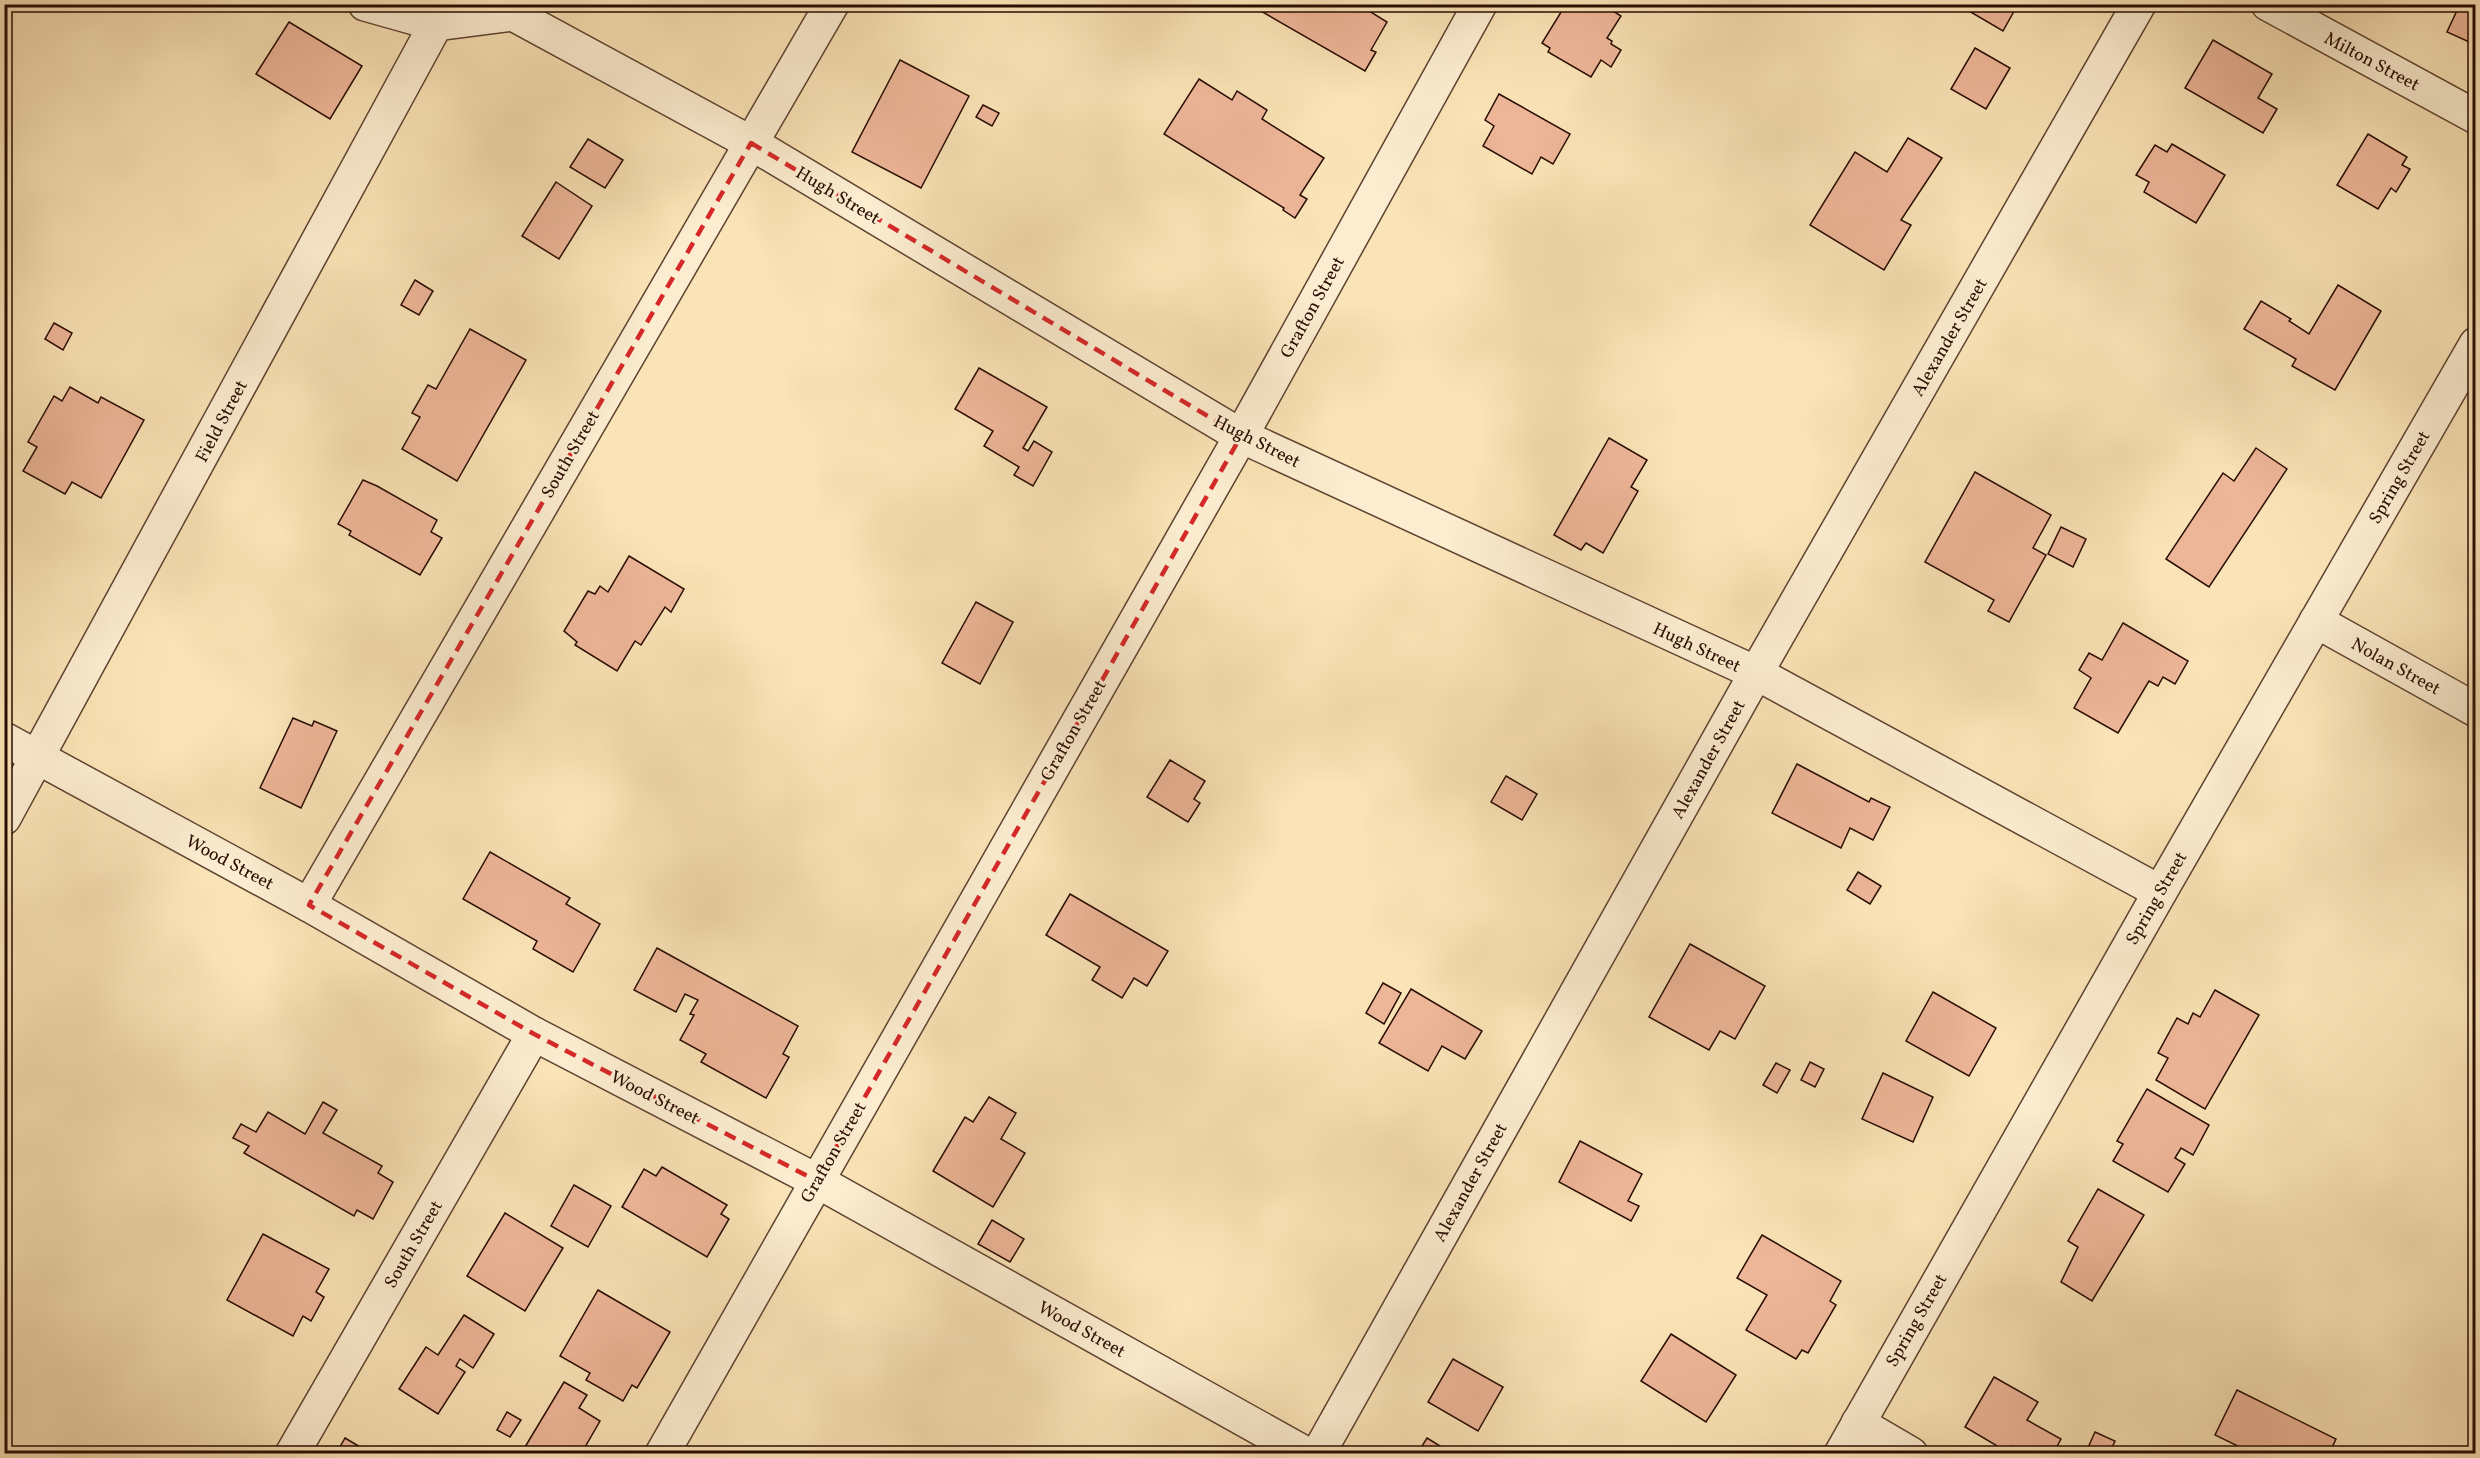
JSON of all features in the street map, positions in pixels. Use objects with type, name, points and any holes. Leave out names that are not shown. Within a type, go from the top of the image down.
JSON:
[{"type":"street","name":"Hugh Street","points":[[365,4],[436,24],[513,14],[751,142],[1241,436],[1756,673],[2160,892]]},
{"type":"street","name":"South Street","points":[[309,905],[832,4]]},
{"type":"street","name":"Grafton Street","points":[[662,1454],[1241,436],[1480,4]]},
{"type":"street","name":"Alexander Street","points":[[1318,1454],[1756,673],[2139,4]]},
{"type":"street","name":"Milton Street","points":[[2268,4],[2475,117]]},
{"type":"street","name":"Field Street","points":[[4,818],[436,24]]},
{"type":"street","name":"Spring Street","points":[[1840,1454],[2475,344]]},
{"type":"street","name":"Nolan Street","points":[[2316,621],[2475,710]]},
{"type":"street","name":"Wood Street","points":[[4,739],[309,905],[534,1034],[817,1181],[1306,1454]]},
{"type":"street","name":"South Street","points":[[292,1454],[534,1034]]},
{"type":"street","points":[[1858,1423],[1911,1454]]},
{"type":"highlighted area","points":[[751,143],[1241,436],[817,1181],[534,1034],[309,905]]},
{"type":"building","points":[[1262,4],[1358,4],[1387,22],[1371,50],[1376,52],[1365,71],[1259,10]]},
{"type":"building","points":[[1566,4],[1602,4],[1621,16],[1607,38],[1612,41],[1611,44],[1621,50],[1611,67],[1601,60],[1591,77],[1548,52],[1550,48],[1542,43]]},
{"type":"building","points":[[1957,4],[2018,4],[2003,31]]},
{"type":"building","points":[[2460,4],[2476,4],[2476,45],[2447,32]]},
{"type":"building","points":[[289,22],[362,66],[330,119],[256,74]]},
{"type":"building","points":[[2213,40],[2272,74],[2258,98],[2277,109],[2263,133],[2185,88]]},
{"type":"building","points":[[1975,48],[2010,68],[1986,109],[1951,89]]},
{"type":"building","points":[[900,60],[969,96],[921,188],[852,152]]},
{"type":"building","points":[[1199,79],[1232,100],[1237,91],[1267,110],[1262,119],[1324,158],[1300,195],[1307,199],[1295,218],[1283,210],[1284,208],[1164,134]]},
{"type":"building","points":[[1499,94],[1570,134],[1553,164],[1541,157],[1532,174],[1483,146],[1494,126],[1485,120]]},
{"type":"building","points":[[983,105],[999,113],[992,126],[976,117]]},
{"type":"building","points":[[2368,134],[2407,157],[2402,165],[2410,169],[2396,192],[2391,188],[2378,209],[2337,185]]},
{"type":"building","points":[[1908,138],[1942,158],[1901,220],[1911,225],[1884,270],[1810,225],[1855,152],[1887,172]]},
{"type":"building","points":[[588,139],[623,160],[605,188],[570,167]]},
{"type":"building","points":[[2172,144],[2225,175],[2196,223],[2144,192],[2149,182],[2136,175],[2155,145],[2167,152]]},
{"type":"building","points":[[556,182],[592,206],[559,259],[522,236]]},
{"type":"building","points":[[415,280],[433,291],[419,315],[401,305]]},
{"type":"building","points":[[2338,285],[2381,311],[2335,390],[2292,366],[2296,359],[2244,329],[2261,301],[2291,319],[2289,321],[2309,334]]},
{"type":"building","points":[[54,323],[72,333],[63,350],[45,339]]},
{"type":"building","points":[[470,329],[526,360],[457,481],[402,449],[420,417],[412,413],[428,385],[436,389]]},
{"type":"building","points":[[979,368],[1047,407],[1023,448],[1028,451],[1034,441],[1052,452],[1033,486],[1014,475],[1019,467],[984,446],[993,431],[955,409]]},
{"type":"building","points":[[70,387],[98,403],[101,397],[144,420],[101,498],[72,482],[65,494],[23,471],[37,447],[28,442],[54,396],[62,401]]},
{"type":"building","points":[[1609,438],[1647,460],[1631,487],[1638,491],[1603,553],[1586,543],[1581,550],[1554,535]]},
{"type":"building","points":[[2256,448],[2287,469],[2209,587],[2166,559],[2223,473],[2234,481]]},
{"type":"building","points":[[1975,472],[2051,515],[2033,548],[2046,555],[2009,622],[1988,611],[1994,600],[1925,562]]},
{"type":"building","points":[[363,480],[437,520],[431,532],[442,538],[420,575],[349,535],[351,531],[338,524]]},
{"type":"building","points":[[2061,527],[2086,539],[2073,567],[2048,554]]},
{"type":"building","points":[[629,556],[684,589],[671,612],[665,607],[641,645],[635,641],[617,671],[575,645],[577,642],[564,631],[588,591],[595,594],[600,586],[608,592]]},
{"type":"building","points":[[976,602],[1013,622],[980,684],[942,663]]},
{"type":"building","points":[[2123,623],[2188,661],[2175,684],[2163,677],[2158,686],[2149,681],[2118,733],[2074,708],[2091,678],[2079,670],[2089,653],[2102,660]]},
{"type":"building","points":[[293,718],[312,726],[314,721],[337,731],[301,808],[260,788]]},
{"type":"building","points":[[1170,760],[1205,781],[1194,799],[1200,803],[1188,822],[1147,797]]},
{"type":"building","points":[[1797,764],[1869,802],[1871,798],[1890,807],[1873,840],[1850,828],[1841,848],[1772,813]]},
{"type":"building","points":[[1506,776],[1537,794],[1522,820],[1491,802]]},
{"type":"building","points":[[490,852],[570,898],[566,904],[600,924],[573,972],[533,949],[537,941],[463,899]]},
{"type":"building","points":[[1858,872],[1881,886],[1870,904],[1847,890]]},
{"type":"building","points":[[1070,894],[1168,951],[1147,986],[1134,978],[1122,998],[1092,980],[1100,967],[1046,935]]},
{"type":"building","points":[[1690,944],[1765,986],[1735,1039],[1720,1031],[1709,1050],[1649,1017]]},
{"type":"building","points":[[657,948],[798,1026],[783,1054],[789,1057],[766,1098],[701,1062],[706,1054],[680,1040],[694,1015],[690,1014],[698,1000],[685,994],[676,1012],[634,990]]},
{"type":"building","points":[[1383,983],[1401,993],[1384,1024],[1366,1013]]},
{"type":"building","points":[[1411,989],[1482,1031],[1465,1059],[1442,1046],[1428,1071],[1379,1043]]},
{"type":"building","points":[[2215,990],[2259,1015],[2205,1109],[2156,1080],[2168,1058],[2158,1053],[2177,1018],[2188,1024],[2193,1013],[2200,1017]]},
{"type":"building","points":[[1933,992],[1996,1028],[1969,1076],[1906,1041]]},
{"type":"building","points":[[1810,1062],[1824,1069],[1815,1087],[1801,1080]]},
{"type":"building","points":[[1776,1063],[1790,1070],[1777,1093],[1763,1085]]},
{"type":"building","points":[[1883,1073],[1933,1097],[1913,1142],[1862,1119]]},
{"type":"building","points":[[2147,1089],[2209,1125],[2193,1155],[2181,1148],[2175,1158],[2185,1164],[2168,1192],[2113,1161],[2123,1144],[2117,1141]]},
{"type":"building","points":[[989,1097],[1016,1113],[1001,1139],[1025,1153],[993,1207],[933,1171],[965,1117],[973,1122]]},
{"type":"building","points":[[323,1102],[337,1110],[323,1133],[382,1166],[378,1173],[393,1182],[373,1219],[357,1210],[354,1216],[244,1153],[249,1146],[233,1138],[241,1124],[256,1132],[268,1112],[305,1134]]},
{"type":"building","points":[[1580,1141],[1642,1174],[1628,1201],[1639,1206],[1631,1221],[1559,1182]]},
{"type":"building","points":[[662,1167],[727,1205],[721,1214],[729,1219],[707,1257],[622,1207],[644,1169],[656,1176]]},
{"type":"building","points":[[574,1185],[611,1206],[588,1247],[551,1226]]},
{"type":"building","points":[[2098,1189],[2144,1215],[2092,1301],[2061,1282],[2078,1247],[2068,1241]]},
{"type":"building","points":[[505,1213],[563,1248],[525,1311],[467,1276]]},
{"type":"building","points":[[992,1220],[1024,1239],[1010,1262],[978,1244]]},
{"type":"building","points":[[263,1234],[329,1269],[316,1292],[324,1297],[311,1321],[303,1316],[293,1336],[227,1300]]},
{"type":"building","points":[[1762,1235],[1841,1281],[1830,1301],[1836,1305],[1808,1353],[1802,1350],[1796,1359],[1746,1330],[1767,1295],[1737,1278]]},
{"type":"building","points":[[598,1290],[670,1332],[637,1388],[632,1385],[623,1401],[586,1380],[590,1373],[560,1356]]},
{"type":"building","points":[[464,1315],[494,1334],[473,1368],[460,1359],[456,1366],[465,1372],[438,1414],[399,1389],[426,1347],[438,1355]]},
{"type":"building","points":[[1671,1334],[1736,1375],[1706,1422],[1641,1381]]},
{"type":"building","points":[[1453,1359],[1503,1387],[1478,1431],[1428,1402]]},
{"type":"building","points":[[1994,1377],[2038,1402],[2027,1420],[2061,1439],[2053,1454],[2026,1454],[2013,1446],[2009,1453],[1965,1427]]},
{"type":"building","points":[[564,1382],[587,1395],[579,1408],[600,1421],[581,1454],[524,1454],[522,1452]]},
{"type":"building","points":[[2237,1390],[2336,1439],[2329,1454],[2254,1454],[2215,1435]]},
{"type":"building","points":[[507,1412],[521,1420],[510,1437],[497,1430]]},
{"type":"building","points":[[2095,1432],[2115,1441],[2109,1454],[2086,1452]]},
{"type":"building","points":[[345,1438],[372,1454],[336,1454]]},
{"type":"building","points":[[1427,1438],[1453,1454],[1417,1454]]}]
